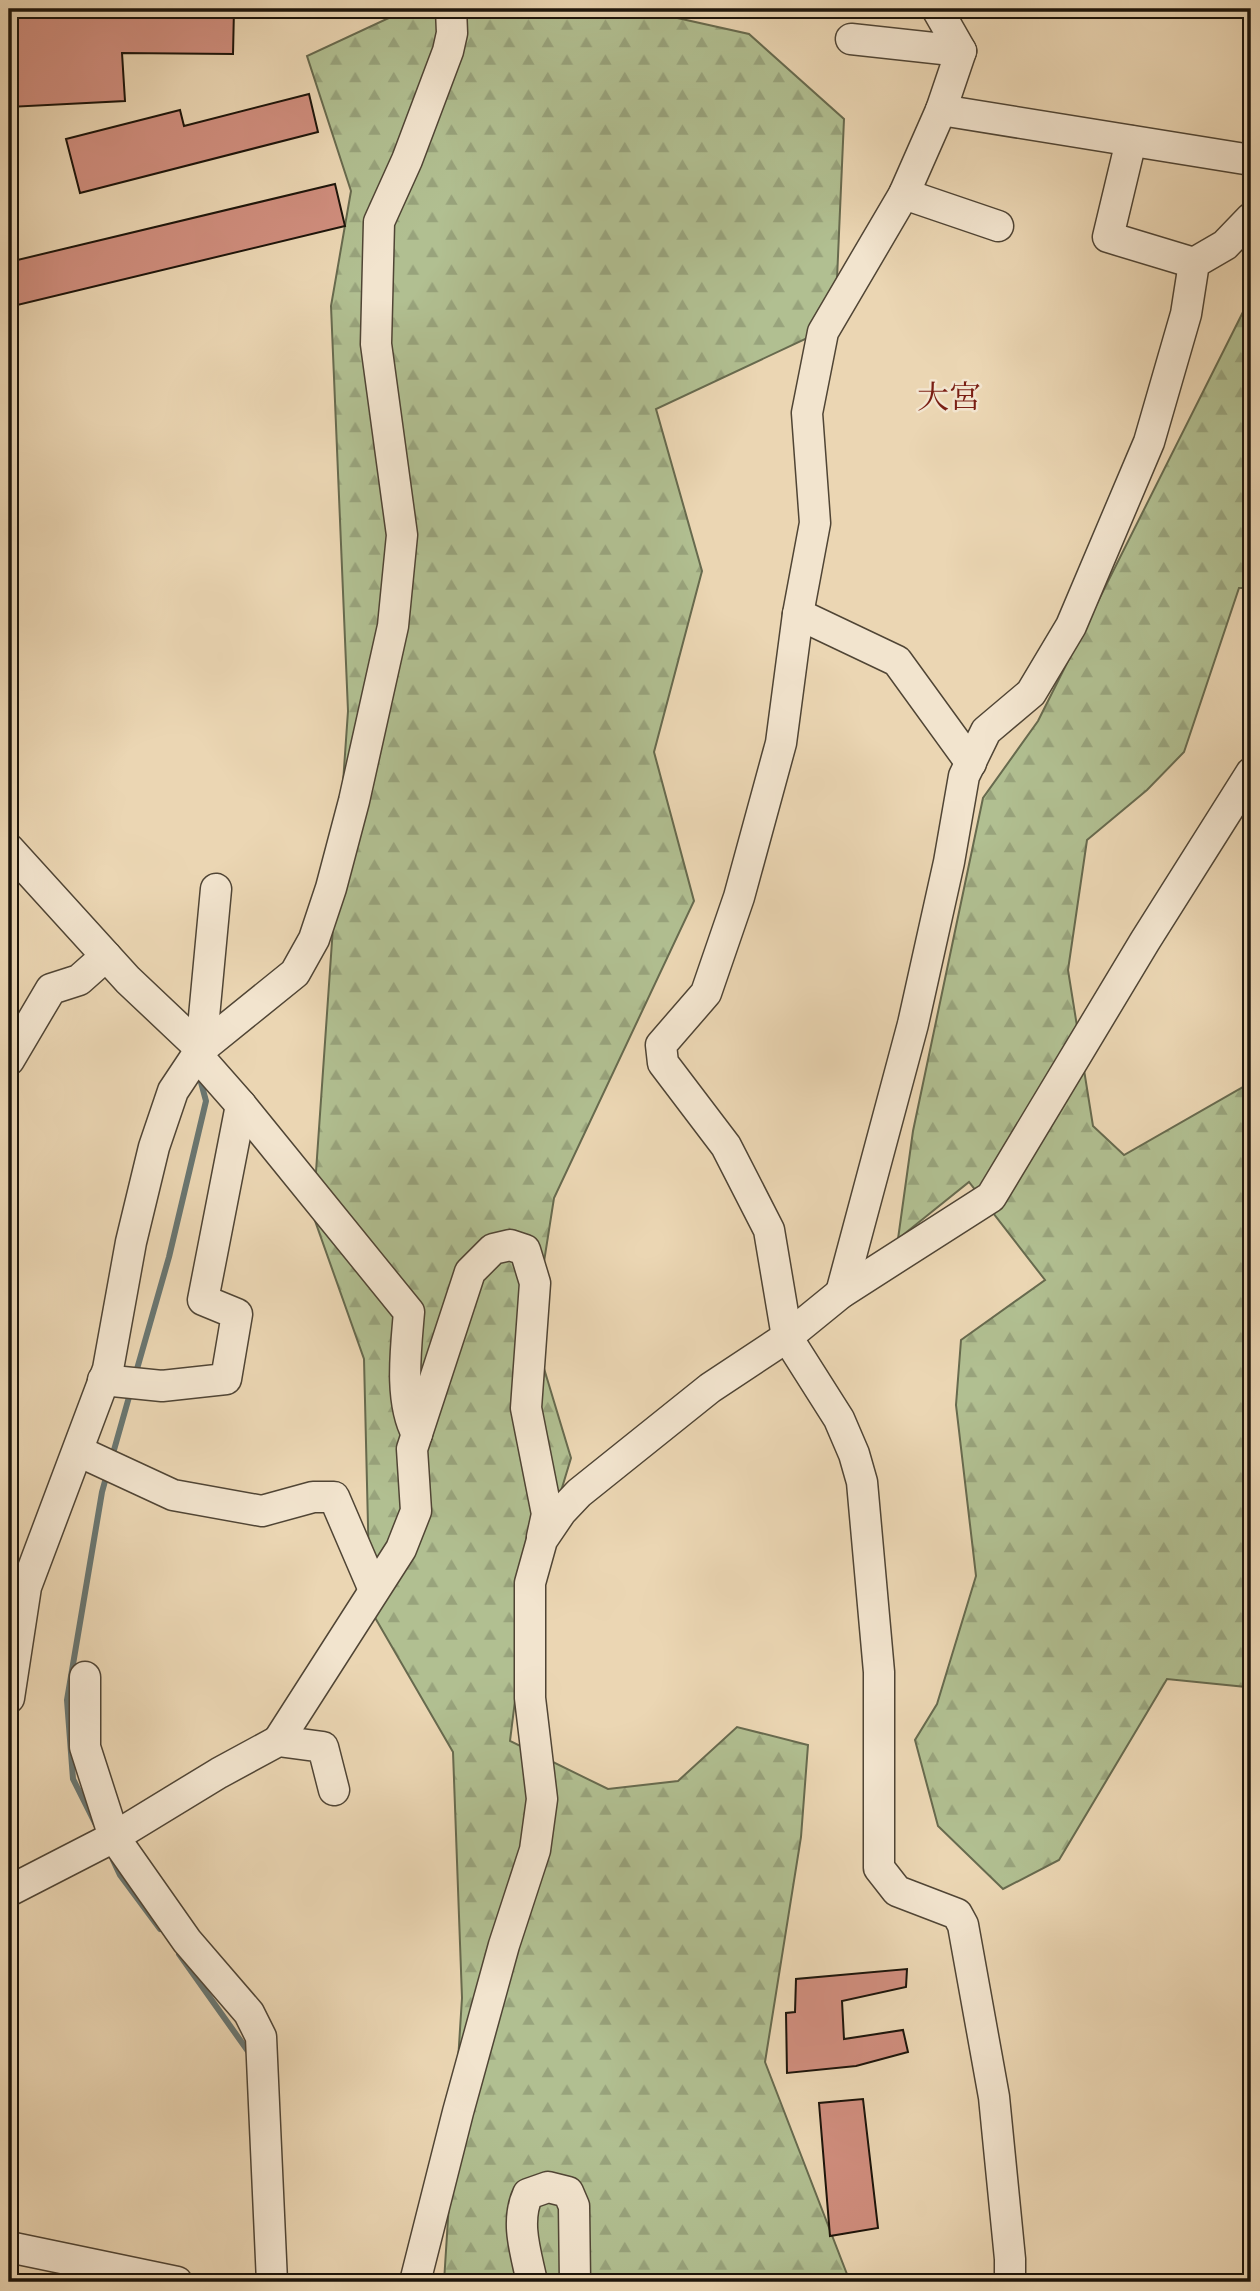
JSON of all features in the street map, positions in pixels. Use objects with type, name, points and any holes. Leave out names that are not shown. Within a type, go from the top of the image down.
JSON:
[{"type":"street","points":[[9,1698],[26,1587],[108,1369],[131,1242],[154,1147],[173,1091],[199,1052],[295,973],[314,939],[331,888],[354,801],[393,626],[402,535],[376,344],[379,222],[407,160],[448,51],[452,33],[451,9]]},
{"type":"street","points":[[937,9],[961,51],[941,110],[904,194],[824,332],[807,413],[815,523],[798,614],[781,743],[739,897],[706,993],[660,1045],[663,1063],[726,1146],[769,1230],[787,1337],[839,1419],[862,1482],[879,1672],[879,1868],[897,1891],[957,1914],[963,1925],[995,2097],[1010,2282]]},
{"type":"street","points":[[850,39],[961,51]]},
{"type":"street","points":[[941,110],[1251,160]]},
{"type":"street","points":[[1131,141],[1108,237],[1194,263],[1225,244],[1251,218]]},
{"type":"street","points":[[904,194],[998,226]]},
{"type":"street","points":[[841,1293],[913,1024],[949,862],[964,776],[986,731],[1031,694],[1072,626],[1149,442],[1186,314],[1194,263]]},
{"type":"street","points":[[798,614],[897,661],[971,763]]},
{"type":"street","points":[[542,1540],[561,1512],[579,1493],[710,1388],[787,1337],[841,1293],[991,1197],[1144,941],[1251,773]]},
{"type":"street","points":[[9,849],[106,956],[199,1052],[409,1311],[405,1362],[410,1420],[417,1434]]},
{"type":"street","points":[[199,1052],[216,889]]},
{"type":"street","points":[[9,1060],[51,989],[79,980],[106,956]]},
{"type":"street","points":[[103,1380],[162,1386],[226,1379],[237,1314],[203,1300],[241,1105]]},
{"type":"street","points":[[9,1891],[114,1837],[219,1773],[278,1741],[401,1549],[416,1511],[412,1449],[470,1272],[493,1249],[510,1245],[525,1250],[535,1283],[526,1408],[548,1514],[530,1583],[530,1698],[542,1800],[534,1850],[504,1945],[415,2282]]},
{"type":"street","points":[[78,1451],[173,1495],[262,1511],[313,1497],[334,1497],[374,1590]]},
{"type":"street","points":[[85,1677],[85,1747],[114,1837],[187,1941],[249,2013],[261,2038],[272,2282]]},
{"type":"street","points":[[278,1741],[323,1747],[334,1790]]},
{"type":"street","points":[[532,2282],[522,2232],[522,2207],[528,2194],[548,2188],[568,2192],[574,2206],[575,2282]]},
{"type":"street","points":[[9,2246],[177,2282]]},
{"type":"green space","points":[[408,9],[637,9],[749,34],[844,119],[835,325],[656,409],[702,571],[654,752],[694,901],[554,1198],[533,1332],[571,1458],[527,1604],[510,1741],[608,1789],[678,1781],[737,1727],[808,1745],[801,1837],[765,2062],[850,2282],[444,2282],[462,1998],[453,1752],[370,1609],[364,1359],[313,1215],[348,711],[331,306],[351,191],[307,56]]},
{"type":"green space","points":[[1251,296],[1251,588],[1239,588],[1184,752],[1147,790],[1087,840],[1068,970],[1093,1126],[1124,1155],[1248,1084],[1251,1063],[1251,1694],[1246,1687],[1167,1679],[1059,1860],[1003,1889],[938,1826],[915,1740],[937,1704],[976,1576],[956,1405],[961,1340],[1045,1280],[969,1182],[898,1239],[913,1131],[983,798],[1038,721]]},
{"type":"building","points":[[234,9],[233,54],[122,53],[125,101],[9,107],[9,10]]},
{"type":"building","points":[[309,94],[318,132],[80,193],[66,139],[180,110],[184,126]]},
{"type":"building","points":[[335,184],[345,226],[9,307],[9,262]]},
{"type":"building","points":[[907,1969],[906,1987],[842,2001],[844,2039],[903,2030],[908,2052],[856,2066],[787,2073],[786,2013],[795,2012],[796,1979]]},
{"type":"building","points":[[863,2099],[878,2228],[830,2236],[819,2103]]},
{"type":"waterway","points":[[135,1376],[169,1257],[206,1101],[199,1075]]},
{"type":"waterway","points":[[112,1457],[131,1390]]},
{"type":"waterway","points":[[96,1825],[73,1779],[67,1700],[107,1474]]},
{"type":"waterway","points":[[113,1860],[120,1875],[160,1929]]},
{"type":"waterway","points":[[179,1954],[250,2054]]},
{"type":"district","name":"大宮","points":[[949,397]]}]
